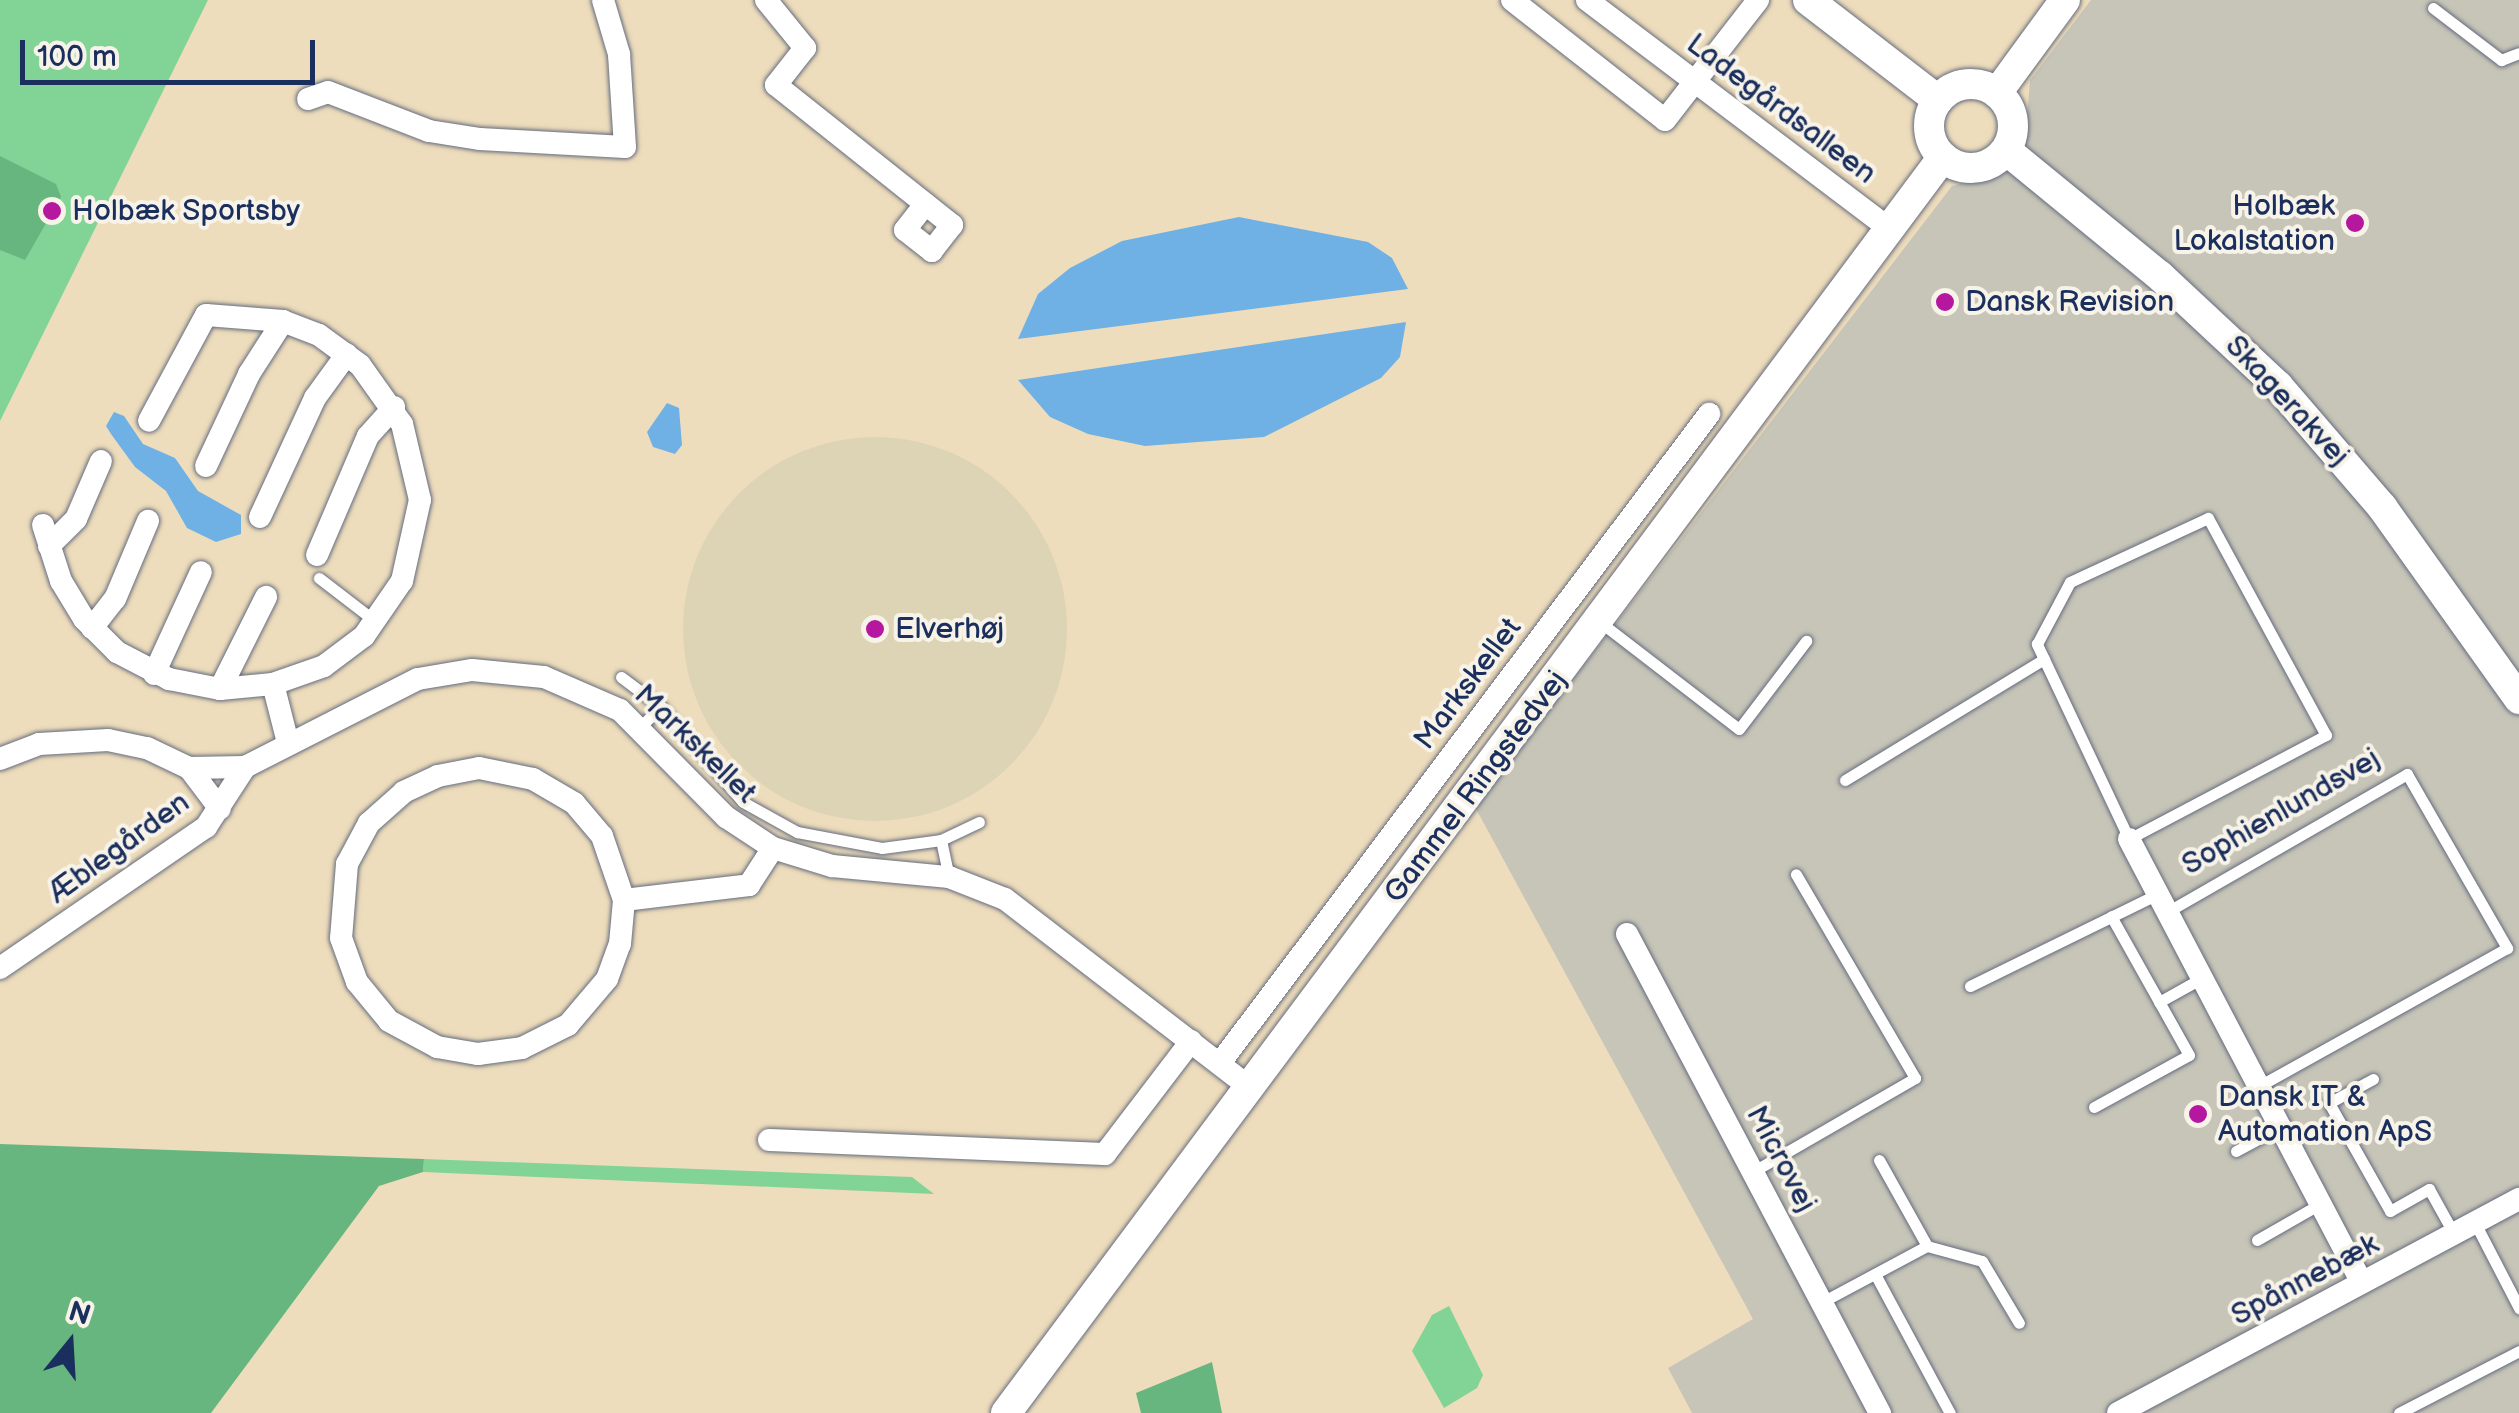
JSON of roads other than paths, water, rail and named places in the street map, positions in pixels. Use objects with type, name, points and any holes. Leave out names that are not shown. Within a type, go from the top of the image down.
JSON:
[{"type":"street","points":[[308,99],[328,92],[429,132],[480,140],[625,147],[624,82],[603,0]]},
{"type":"street","points":[[766,0],[804,48],[776,85],[924,204]]},
{"type":"street","points":[[1512,0],[1666,120],[1758,0]]},
{"type":"street","name":"Ladegårdsalleen","points":[[1587,0],[1890,230]]},
{"type":"street","points":[[1808,0],[1938,100]]},
{"type":"street","points":[[1997,92],[2066,0]]},
{"type":"street","points":[[1966,84],[1997,92],[2013,120],[2006,150],[1976,168],[1943,157],[1930,130],[1938,100],[1966,84]]},
{"type":"street","name":"Skagerakvej","points":[[2006,150],[2160,276],[2278,386],[2382,507],[2519,699]]},
{"type":"street","name":"Gammel Ringstedvej","points":[[1006,1413],[1600,622],[1943,157]]},
{"type":"street","points":[[102,461],[76,519],[46,536],[61,581],[92,628],[154,674],[220,689],[273,684],[324,666],[377,622],[402,581],[419,516],[415,462],[394,407],[347,354],[283,321],[206,315],[149,421]]},
{"type":"street","points":[[206,466],[249,374],[283,321]]},
{"type":"street","points":[[260,517],[315,398],[347,354]]},
{"type":"street","points":[[318,566],[368,436],[394,407]]},
{"type":"street","name":"Markskellet","points":[[1220,1063],[1709,414]]},
{"type":"street","points":[[92,628],[115,599],[148,521]]},
{"type":"street","points":[[154,674],[202,572]]},
{"type":"street","points":[[220,689],[266,597]]},
{"type":"street","name":"Markskellet","points":[[1548,628],[1578,651]]},
{"type":"street","name":"Markskellet","points":[[245,767],[394,687],[472,670],[567,684],[641,726],[712,804],[773,848],[832,866],[949,877],[1006,899],[1250,1088]]},
{"type":"street","points":[[273,684],[288,743]]},
{"type":"street","name":"Æblegården","points":[[0,759],[38,744],[108,740],[146,748],[189,768],[245,767]]},
{"type":"street","name":"Æblegården","points":[[0,968],[200,832],[220,809],[245,767]]},
{"type":"street","name":"Æblegården","points":[[189,768],[220,809]]},
{"type":"street","points":[[480,768],[532,779],[574,803],[602,836],[624,900],[620,944],[607,979],[568,1025],[522,1048],[478,1054],[437,1047],[389,1021],[357,982],[341,938],[347,864],[370,823],[404,792],[438,776],[480,768]]},
{"type":"street","name":"Sophienlundsvej","points":[[2129,839],[2362,1283]]},
{"type":"street","points":[[624,900],[749,885],[773,848]]},
{"type":"street","name":"Microvej","points":[[1627,934],[1822,1302],[1874,1411]]},
{"type":"street","points":[[769,1140],[1105,1154],[1191,1042]]},
{"type":"street","name":"Spånnebæk","points":[[2118,1413],[2519,1199]]},
{"type":"lane","points":[[2433,8],[2501,60],[2519,53]]},
{"type":"lane","name":"Sophienlundsvej","points":[[2208,518],[2326,735],[2129,839],[2037,644],[2070,582],[2208,518]]},
{"type":"lane","points":[[318,566],[377,622]]},
{"type":"lane","points":[[1600,622],[1739,729],[1806,641]]},
{"type":"lane","points":[[1846,780],[2044,659]]},
{"type":"lane","points":[[621,677],[660,707],[711,772],[771,821],[851,845],[941,840],[979,822]]},
{"type":"lane","points":[[641,726],[660,707]]},
{"type":"lane","name":"Sophienlundsvej","points":[[2162,903],[2408,774],[2507,948],[2259,1086]]},
{"type":"lane","points":[[941,840],[949,877]]},
{"type":"lane","points":[[1754,1171],[1915,1078],[1796,874]]},
{"type":"lane","points":[[1970,986],[2111,916],[2162,903]]},
{"type":"lane","points":[[2094,1107],[2189,1054],[2111,916]]},
{"type":"lane","points":[[2159,1002],[2202,978]]},
{"type":"lane","points":[[2373,1078],[2329,1103],[2390,1210],[2429,1188],[2454,1234]]},
{"type":"lane","points":[[2236,1152],[2280,1127]]},
{"type":"lane","points":[[1879,1160],[1927,1246]]},
{"type":"lane","points":[[2257,1240],[2320,1204]]},
{"type":"lane","points":[[2475,1222],[2519,1308]]},
{"type":"lane","points":[[1822,1302],[1927,1246],[1982,1261],[2019,1322]]},
{"type":"lane","points":[[1875,1274],[1950,1413]]},
{"type":"lane","points":[[2399,1413],[2519,1351]]},
{"type":"water","points":[[1239,217],[1368,242],[1392,258],[1408,289],[1018,339],[1038,294],[1070,268],[1122,241]]},
{"type":"water","points":[[1406,322],[1400,357],[1381,378],[1264,437],[1145,446],[1088,434],[1050,417],[1018,380]]},
{"type":"water","points":[[667,403],[679,408],[682,445],[675,454],[653,447],[647,432]]},
{"type":"water","points":[[114,412],[124,416],[143,444],[175,458],[198,491],[241,515],[241,534],[216,542],[187,528],[166,491],[135,467],[111,434],[106,426]]},
{"type":"place","name":"Holbæk Sportsby","points":[[52,211]]},
{"type":"place","name":"Holbæk Lokalstation","points":[[2355,223]]},
{"type":"place","name":"Dansk Revision","points":[[1945,302]]},
{"type":"place","name":"Elverhøj","points":[[875,629]]},
{"type":"place","name":"Dansk IT & Automation ApS","points":[[2198,1114]]}]
